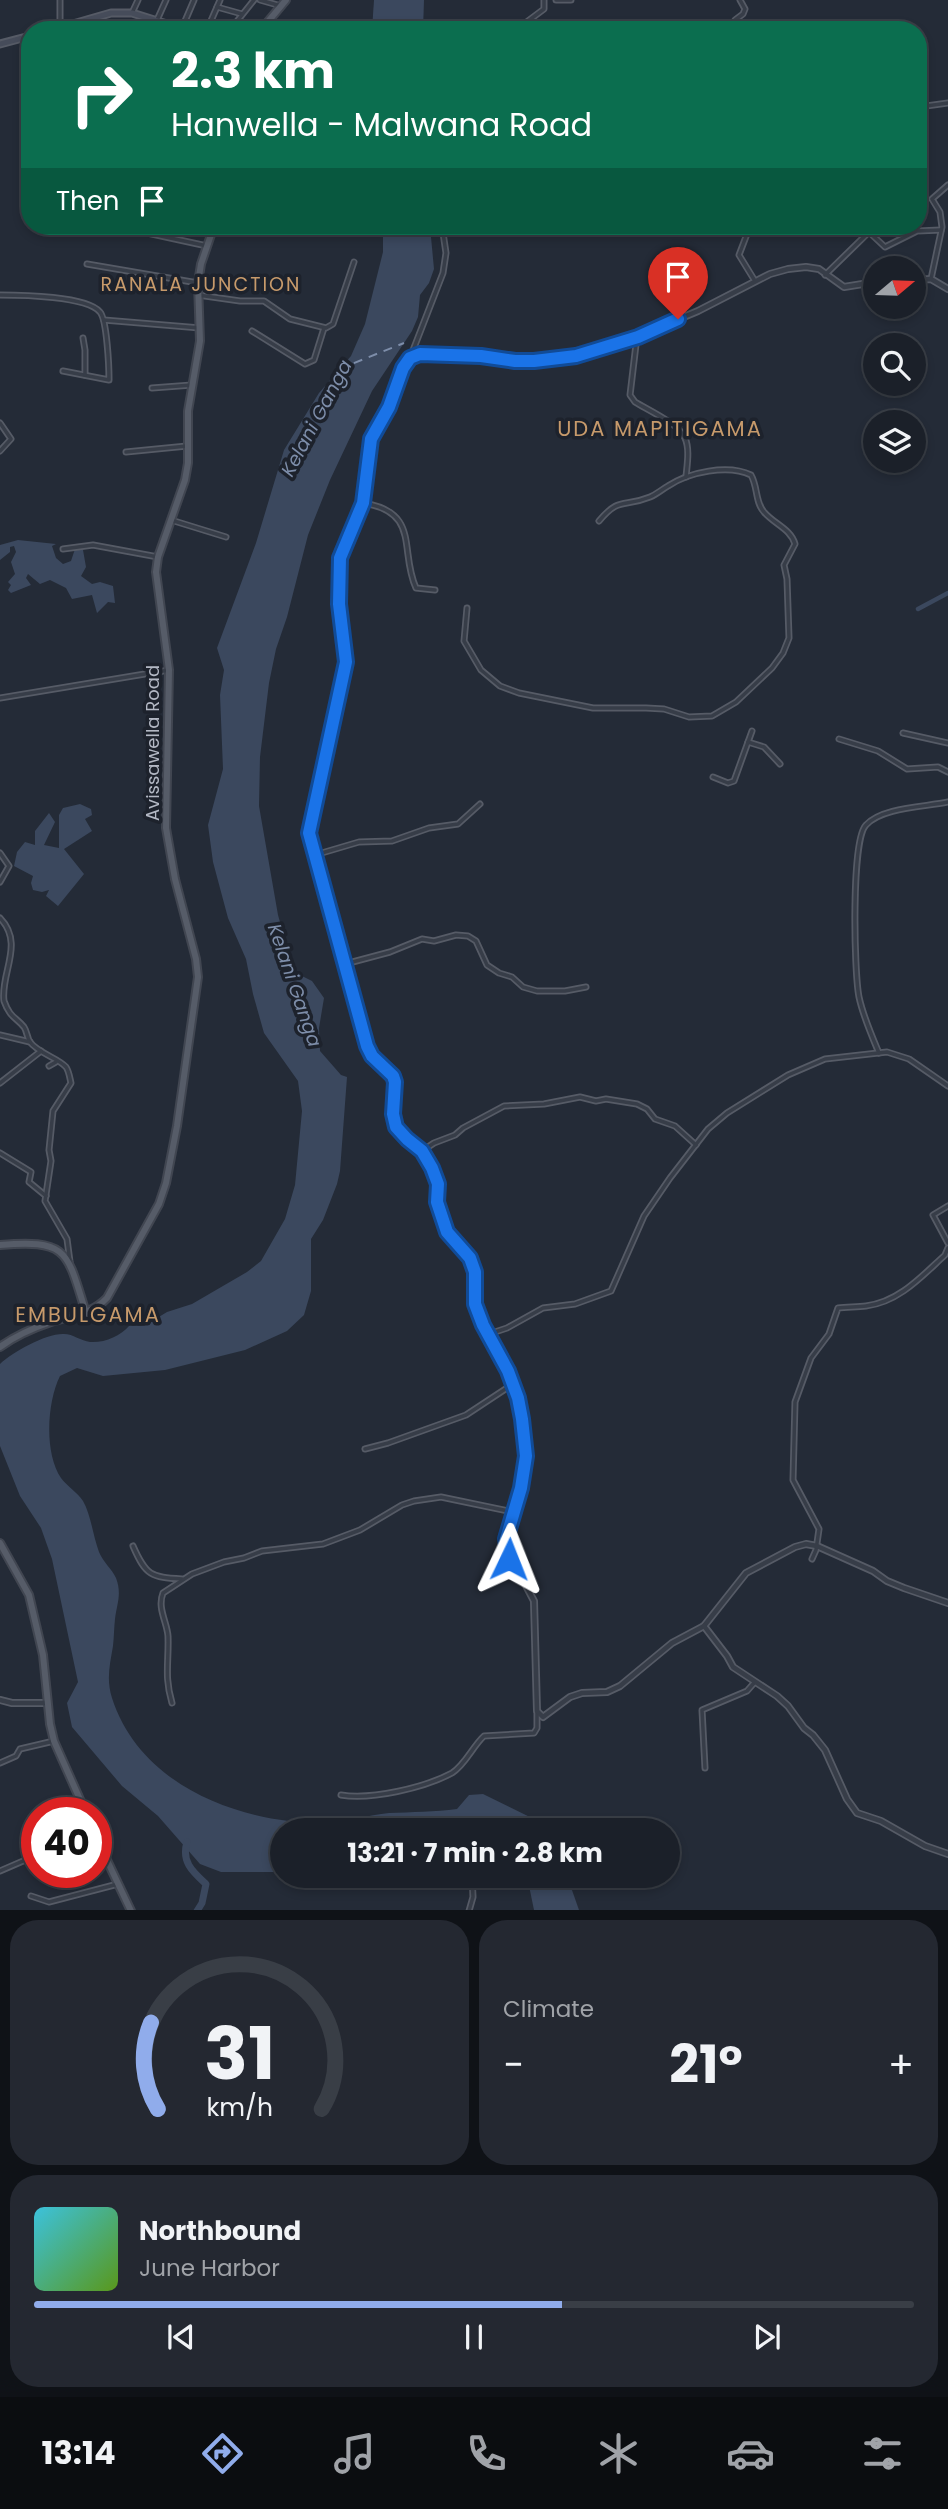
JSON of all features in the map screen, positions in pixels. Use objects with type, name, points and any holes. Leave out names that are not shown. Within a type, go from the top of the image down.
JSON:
[{"type":"main road","points":[[268,21],[283,3]]},
{"type":"main road","points":[[82,21],[111,13],[132,13],[160,21]]},
{"type":"main road","points":[[0,44],[21,38]]},
{"type":"main road","name":"Avissawella Road","points":[[0,1347],[48,1323],[86,1313],[100,1306],[107,1298],[159,1204],[177,1126],[196,995],[196,959],[175,878],[166,828],[169,670],[166,633],[156,582],[158,557],[185,480],[189,446],[188,411],[200,328],[198,283],[210,235]]},
{"type":"main road","points":[[0,1245],[42,1243],[57,1251],[71,1264],[86,1313]]},
{"type":"main road","points":[[0,1543],[29,1595],[43,1655],[47,1703],[54,1741],[79,1797]]},
{"type":"main road","points":[[112,1871],[131,1910]]},
{"type":"street","points":[[60,0],[60,21]]},
{"type":"street","points":[[132,13],[138,0]]},
{"type":"street","points":[[157,20],[166,0]]},
{"type":"street","points":[[187,21],[194,0]]},
{"type":"street","points":[[211,21],[220,0]]},
{"type":"street","points":[[237,21],[254,0]]},
{"type":"street","points":[[260,0],[283,3]]},
{"type":"street","points":[[528,21],[544,9],[544,0]]},
{"type":"street","points":[[556,0],[571,0]]},
{"type":"street","points":[[735,21],[745,9],[740,0]]},
{"type":"street","points":[[217,7],[243,14]]},
{"type":"street","points":[[927,106],[948,103]]},
{"type":"street","points":[[930,279],[941,230],[940,212],[932,199],[948,186]]},
{"type":"street","points":[[927,231],[941,230]]},
{"type":"street","points":[[156,235],[206,246]]},
{"type":"street","points":[[341,1795],[358,1798],[378,1793],[398,1793],[453,1772],[484,1736],[534,1733],[537,1728],[534,1601],[509,1559],[506,1539],[521,1488],[526,1456],[522,1419],[513,1384],[475,1304],[475,1272],[470,1258],[447,1232],[437,1202],[438,1184],[422,1151],[396,1127],[393,1114],[395,1082],[388,1070],[372,1056],[367,1046],[309,833],[346,662],[339,604],[340,558],[363,503],[371,439],[389,407],[443,272],[446,253],[443,235]]},
{"type":"street","points":[[747,235],[739,255],[755,281]]},
{"type":"street","points":[[825,275],[866,235]]},
{"type":"street","points":[[872,235],[886,247],[909,235]]},
{"type":"street","points":[[198,295],[240,301],[264,301],[290,319],[324,327],[333,324],[354,262]]},
{"type":"street","points":[[87,264],[198,283]]},
{"type":"street","points":[[410,358],[420,354],[534,361],[576,356],[637,336],[698,311],[755,281],[788,269],[806,267],[819,270],[844,287],[863,284]]},
{"type":"street","points":[[926,279],[948,289]]},
{"type":"street","points":[[0,295],[38,295],[71,301],[94,307],[102,314],[110,358],[109,380],[63,371]]},
{"type":"street","points":[[104,320],[200,328]]},
{"type":"street","points":[[252,331],[309,364],[317,352],[324,327]]},
{"type":"street","points":[[637,336],[630,395],[635,402],[678,429],[684,436],[687,454],[686,477]]},
{"type":"street","points":[[83,338],[85,375]]},
{"type":"street","points":[[152,388],[192,385]]},
{"type":"street","points":[[0,423],[11,439],[0,451]]},
{"type":"street","points":[[126,452],[189,446]]},
{"type":"street","points":[[467,608],[464,641],[481,670],[500,686],[519,693],[593,708],[655,709],[689,717],[712,716],[736,702],[772,668],[783,653],[789,638],[784,565],[795,544],[793,536],[765,514],[751,475],[744,472],[715,471],[686,477],[647,498],[611,507],[599,522]]},
{"type":"street","points":[[363,503],[383,506],[393,512],[407,538],[412,580],[416,588],[435,590]]},
{"type":"street","points":[[171,520],[226,537]]},
{"type":"street","points":[[63,548],[93,545],[158,557]]},
{"type":"street","points":[[0,698],[169,670]]},
{"type":"street","points":[[713,777],[728,783],[734,782],[752,731]]},
{"type":"street","points":[[904,733],[948,743]]},
{"type":"street","points":[[839,739],[878,751],[907,769],[938,767],[948,772]]},
{"type":"street","points":[[748,742],[764,747],[780,764]]},
{"type":"street","points":[[879,1053],[867,1027],[858,995],[855,931],[857,861],[861,832],[872,820],[907,807],[948,802]]},
{"type":"street","points":[[313,855],[359,842],[392,841],[429,828],[458,824],[480,804]]},
{"type":"street","points":[[0,853],[9,863],[0,881]]},
{"type":"street","points":[[1,921],[10,936],[10,950],[2,987],[4,1000],[15,1020],[24,1027],[30,1042]]},
{"type":"street","points":[[345,964],[390,952],[422,939],[434,941],[456,935],[468,936],[476,941],[488,965],[499,973],[512,977],[523,987],[537,991],[565,991],[586,987]]},
{"type":"street","points":[[0,1035],[30,1042],[66,1068],[71,1083],[53,1111],[49,1150],[51,1161],[46,1196],[47,1205],[67,1239],[71,1264]]},
{"type":"street","points":[[0,1083],[41,1051]]},
{"type":"street","points":[[489,1334],[507,1328],[543,1308],[575,1304],[611,1291],[645,1216],[708,1129],[788,1075],[825,1059],[887,1052],[908,1059],[948,1086]]},
{"type":"street","points":[[49,1066],[56,1062]]},
{"type":"street","points":[[422,1151],[504,1106],[544,1104],[580,1097],[636,1104],[648,1109],[655,1119],[675,1126],[696,1146]]},
{"type":"street","points":[[0,1153],[31,1172],[30,1182],[46,1196]]},
{"type":"street","points":[[812,1559],[819,1529],[793,1479],[795,1402],[811,1358],[829,1334],[838,1308],[867,1306],[890,1299],[911,1286],[945,1255],[948,1246],[933,1215],[948,1206]]},
{"type":"street","points":[[365,1448],[388,1443],[466,1415],[513,1384]]},
{"type":"street","points":[[172,1703],[166,1683],[168,1634],[162,1617],[161,1598],[163,1593],[184,1579],[224,1562],[262,1551],[323,1544],[360,1530],[402,1505],[414,1501],[441,1497],[513,1512]]},
{"type":"street","points":[[537,1711],[543,1717],[582,1693],[607,1692],[620,1686],[672,1643],[704,1626],[746,1573],[806,1544],[817,1546],[873,1570],[895,1584],[931,1599],[948,1603]]},
{"type":"street","points":[[133,1546],[148,1574],[158,1578],[184,1579]]},
{"type":"street","points":[[704,1626],[733,1667],[777,1696],[813,1735],[825,1750],[847,1798],[857,1813],[881,1821],[925,1846],[948,1854]]},
{"type":"street","points":[[705,1769],[702,1710],[747,1691],[754,1683]]},
{"type":"street","points":[[0,1700],[12,1703],[47,1703]]},
{"type":"street","points":[[0,1763],[16,1756],[20,1749],[54,1741]]},
{"type":"street","points":[[0,1871],[21,1862]]},
{"type":"street","points":[[31,1896],[50,1902],[120,1883]]},
{"type":"street","points":[[469,1910],[473,1888]]},
{"type":"water","points":[[374,0],[424,0],[423,21],[373,21]]},
{"type":"water","name":"Kelani Ganga","points":[[383,235],[428,235],[431,237],[434,269],[429,283],[420,295],[418,317],[412,331],[372,391],[330,480],[308,535],[276,649],[260,757],[259,806],[278,915],[294,972],[312,981],[324,998],[319,1028],[320,1051],[341,1075],[347,1077],[340,1171],[323,1220],[311,1239],[311,1291],[304,1315],[287,1331],[245,1350],[165,1370],[103,1376],[77,1368],[60,1376],[50,1413],[50,1442],[56,1468],[61,1478],[83,1501],[99,1552],[118,1584],[109,1684],[112,1698],[126,1729],[145,1755],[198,1794],[228,1807],[272,1818],[270,1872],[221,1872],[200,1864],[158,1816],[122,1786],[72,1727],[67,1703],[78,1682],[52,1559],[41,1528],[20,1496],[0,1446],[0,1364],[39,1340],[64,1334],[87,1341],[107,1340],[129,1326],[144,1326],[167,1312],[192,1304],[261,1261],[285,1219],[295,1185],[302,1111],[298,1081],[264,1033],[246,959],[228,918],[213,862],[208,825],[223,769],[220,695],[224,670],[217,648],[256,543],[284,450],[319,393],[351,356],[365,324],[383,252]]},
{"type":"water","points":[[18,540],[56,544],[52,546],[56,558],[63,564],[71,561],[75,549],[83,550],[86,567],[81,576],[92,584],[100,582],[113,586],[115,603],[108,602],[97,613],[92,595],[72,599],[66,588],[50,580],[40,584],[28,574],[26,578],[31,585],[11,593],[8,590],[11,585],[8,582],[15,574],[11,562],[16,552],[14,546],[10,547],[10,552],[0,560],[0,545]]},
{"type":"water","points":[[80,804],[91,809],[92,815],[85,819],[92,831],[64,849],[84,874],[58,906],[46,896],[49,890],[33,890],[33,876],[14,866],[17,852],[25,842],[35,845],[35,831],[49,813],[55,822],[44,845],[59,848],[59,815],[63,808]]},
{"type":"water","points":[[483,1794],[532,1818],[360,1818],[389,1813],[457,1809],[469,1795]]},
{"type":"water","points":[[529,1888],[571,1888],[579,1910],[534,1910]]},
{"type":"waterway","points":[[918,609],[948,593]]},
{"type":"waterway","points":[[187,1842],[187,1861],[206,1884],[198,1910]]},
{"type":"ferry route","points":[[339,369],[404,343]]},
{"type":"district","name":"RANALA JUNCTION","points":[[201,284]]},
{"type":"district","name":"UDA MAPITIGAMA","points":[[660,429]]},
{"type":"district","name":"EMBULGAMA","points":[[88,1315]]},
{"type":"route","points":[[509,1559],[506,1539],[521,1488],[526,1456],[518,1398],[508,1371],[483,1325],[475,1304],[475,1272],[470,1258],[447,1232],[437,1202],[438,1184],[432,1168],[422,1151],[396,1127],[393,1114],[395,1082],[388,1070],[372,1056],[367,1046],[309,833],[346,662],[339,604],[340,558],[363,503],[371,439],[380,427],[403,368],[410,358],[420,354],[534,361],[576,356],[638,337],[678,319]]}]
